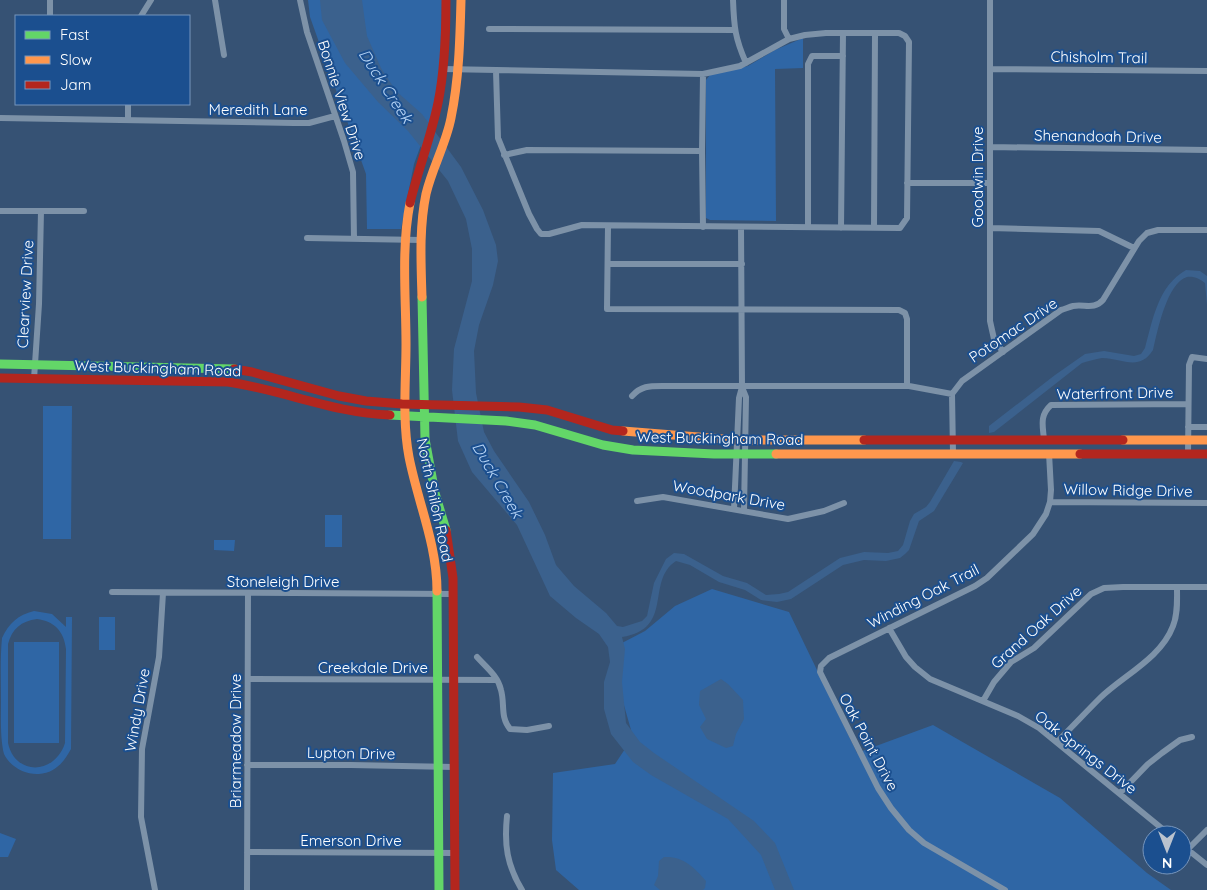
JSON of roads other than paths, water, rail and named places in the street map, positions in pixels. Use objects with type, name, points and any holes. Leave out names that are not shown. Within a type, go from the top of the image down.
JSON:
[{"type":"main road","name":"North Shiloh Road","points":[[439,890],[436,557],[410,457],[406,416],[406,240],[414,182],[435,116],[443,69],[446,0]]},
{"type":"main road","name":"North Shiloh Road","points":[[455,890],[452,557],[427,454],[424,417],[421,240],[422,216],[429,184],[451,119],[458,70],[461,0]]},
{"type":"main road","points":[[435,116],[451,119]]},
{"type":"main road","name":"West Buckingham Road","points":[[0,364],[235,369],[359,399],[406,404],[519,407],[547,410],[612,430],[741,440],[1207,440]]},
{"type":"main road","points":[[165,380],[166,367]]},
{"type":"main road","name":"West Buckingham Road","points":[[0,378],[238,383],[358,413],[490,420],[535,425],[604,445],[633,450],[714,454],[1207,454]]},
{"type":"main road","points":[[301,398],[305,386]]},
{"type":"main road","points":[[1044,440],[1049,453]]},
{"type":"street","points":[[50,0],[50,15]]},
{"type":"street","points":[[142,15],[151,0]]},
{"type":"street","points":[[215,0],[224,54]]},
{"type":"street","name":"Bonnie View Drive","points":[[300,0],[307,32],[353,172],[354,239]]},
{"type":"street","points":[[733,0],[736,40],[746,63]]},
{"type":"street","points":[[784,0],[784,29],[789,39]]},
{"type":"street","name":"Goodwin Drive","points":[[990,0],[990,321],[994,339],[1003,352]]},
{"type":"street","points":[[489,29],[734,30]]},
{"type":"street","points":[[841,228],[843,33]]},
{"type":"street","points":[[874,228],[875,33]]},
{"type":"street","points":[[443,69],[702,74],[740,66],[789,39],[805,35],[899,33],[905,36],[909,42],[907,218],[900,228],[582,225],[549,234],[541,234],[530,214],[498,138],[496,71]]},
{"type":"street","points":[[808,228],[808,64],[812,56],[843,56]]},
{"type":"street","name":"Chisholm Trail","points":[[990,69],[1207,71]]},
{"type":"street","points":[[702,74],[702,227]]},
{"type":"street","points":[[128,105],[128,120]]},
{"type":"street","name":"Meredith Lane","points":[[0,118],[308,123],[335,116]]},
{"type":"street","name":"Shenandoah Drive","points":[[990,147],[1207,150]]},
{"type":"street","points":[[504,155],[527,150],[702,151]]},
{"type":"street","points":[[907,183],[989,183]]},
{"type":"street","points":[[0,211],[84,211]]},
{"type":"street","name":"Clearview Drive","points":[[34,379],[39,304],[41,211]]},
{"type":"street","points":[[608,226],[607,309],[899,310],[905,313],[907,319],[907,386]]},
{"type":"street","points":[[741,227],[742,387],[739,398],[744,511]]},
{"type":"street","points":[[990,228],[1100,231],[1134,248]]},
{"type":"street","name":"Potomac Drive","points":[[952,394],[962,381],[1061,310],[1073,306],[1090,307],[1098,305],[1103,300],[1134,248],[1147,233],[1158,230],[1207,230]]},
{"type":"street","points":[[307,238],[421,240]]},
{"type":"street","points":[[608,264],[742,264]]},
{"type":"street","points":[[1188,454],[1190,360],[1192,357],[1207,359]]},
{"type":"street","points":[[632,396],[637,390],[645,386],[907,386],[928,389],[952,394],[953,453]]},
{"type":"street","name":"Waterfront Drive","points":[[1044,440],[1043,416],[1044,411],[1051,405],[1188,404]]},
{"type":"street","points":[[1188,427],[1207,427]]},
{"type":"street","points":[[734,509],[741,453]]},
{"type":"street","name":"Winding Oak Trail","points":[[821,666],[829,658],[975,586],[987,578],[1032,534],[1046,514],[1050,502],[1051,464],[1049,453]]},
{"type":"street","name":"Woodpark Drive","points":[[637,501],[663,497],[788,519],[824,511],[844,503]]},
{"type":"street","name":"Willow Ridge Drive","points":[[1050,502],[1207,504]]},
{"type":"street","name":"Grand Oak Drive","points":[[983,700],[994,682],[1011,662],[1034,648],[1091,594],[1104,588],[1207,587]]},
{"type":"street","points":[[1057,742],[1100,698],[1150,658],[1165,640],[1174,625],[1177,588]]},
{"type":"street","name":"Stoneleigh Drive","points":[[112,592],[453,594]]},
{"type":"street","name":"Windy Drive","points":[[155,890],[141,817],[142,749],[159,657],[163,593]]},
{"type":"street","name":"Briarmeadow Drive","points":[[247,890],[248,593]]},
{"type":"street","name":"Oak Springs Drive","points":[[889,628],[906,657],[930,679],[983,700],[1039,728],[1158,825]]},
{"type":"street","points":[[477,657],[497,680],[501,690],[505,722],[510,728],[527,730],[548,726]]},
{"type":"street","name":"Oak Point Drive","points":[[821,666],[820,672],[870,773],[891,808],[909,830],[924,843],[1005,890]]},
{"type":"street","name":"Creekdale Drive","points":[[248,679],[497,680]]},
{"type":"street","points":[[1120,793],[1148,764],[1162,753],[1180,740],[1192,737]]},
{"type":"street","name":"Lupton Drive","points":[[247,765],[351,764],[454,767]]},
{"type":"street","points":[[507,816],[506,842],[508,862],[513,876],[522,890]]},
{"type":"street","points":[[1192,842],[1207,830]]},
{"type":"street","name":"Emerson Drive","points":[[247,852],[455,853]]},
{"type":"street","points":[[1192,853],[1207,865]]},
{"type":"water","name":"Duck Creek","points":[[320,0],[362,0],[367,36],[381,68],[396,91],[422,114],[461,167],[483,210],[496,245],[498,261],[493,285],[479,325],[474,351],[476,393],[484,432],[494,451],[529,502],[545,535],[556,565],[574,586],[606,613],[617,626],[623,627],[642,621],[647,616],[654,583],[666,559],[674,553],[684,554],[723,576],[747,583],[766,595],[788,592],[840,558],[864,552],[888,553],[898,551],[903,545],[914,514],[926,507],[930,502],[954,461],[963,463],[934,511],[919,521],[909,550],[900,558],[886,561],[864,560],[843,565],[791,599],[777,602],[761,600],[745,590],[719,582],[690,565],[676,561],[667,570],[662,580],[654,615],[648,625],[638,632],[622,637],[625,649],[622,682],[626,723],[640,742],[654,753],[754,821],[775,843],[794,890],[775,890],[761,855],[728,819],[651,775],[633,762],[611,734],[604,709],[604,682],[610,662],[608,647],[599,634],[550,596],[517,525],[472,472],[458,441],[452,390],[454,349],[472,281],[472,249],[466,219],[448,181],[408,131],[378,102],[345,63],[322,20]]},
{"type":"water","points":[[1186,270],[1200,271],[1207,276],[1207,305],[1205,283],[1192,277],[1187,277],[1180,281],[1174,288],[1164,309],[1153,350],[1148,357],[1136,362],[1102,358],[1082,363],[994,432],[989,433],[989,426],[1085,354],[1104,351],[1134,356],[1141,354],[1145,348],[1154,315],[1163,294],[1169,285]]},
{"type":"water","points":[[721,679],[743,700],[744,719],[736,734],[733,746],[726,748],[707,739],[700,727],[706,719],[699,705],[700,691]]},
{"type":"water","points":[[664,857],[677,858],[688,863],[706,881],[705,888],[703,890],[660,890],[654,885],[658,876],[659,861]]}]
